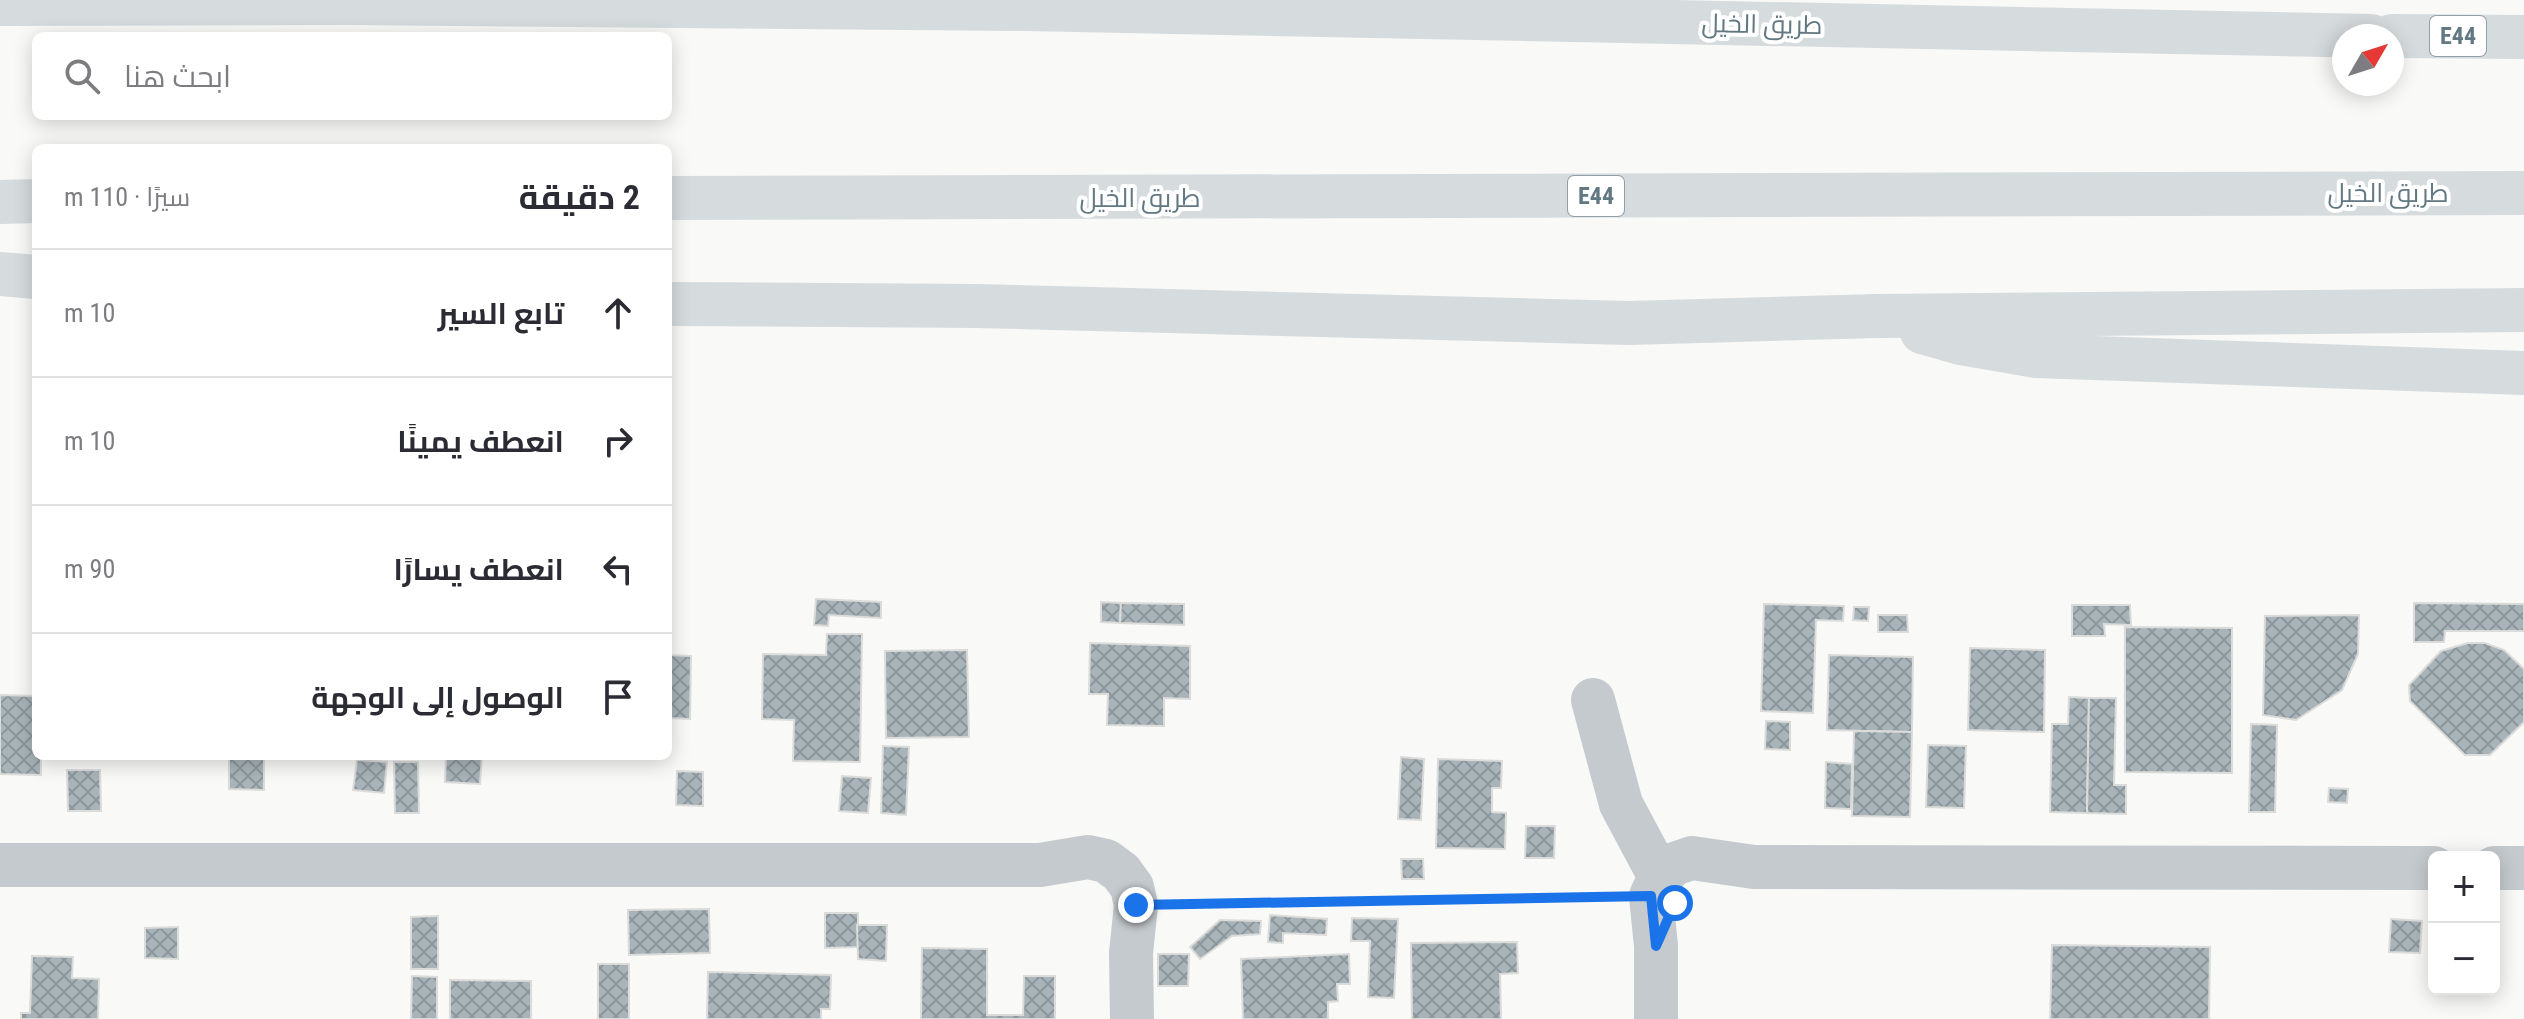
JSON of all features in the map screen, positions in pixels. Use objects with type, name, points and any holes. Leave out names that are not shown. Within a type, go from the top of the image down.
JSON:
[{"type":"highway","name":"طريق الخيل","points":[[0,4],[352,3],[1042,10],[2332,35]]},
{"type":"highway","name":"E44","points":[[2404,36],[2524,37]]},
{"type":"highway","name":"طريق الخيل","points":[[672,198],[2524,193]]},
{"type":"highway","points":[[0,202],[32,201]]},
{"type":"highway","points":[[0,274],[32,277]]},
{"type":"highway","points":[[672,304],[977,306],[1629,323],[1878,316],[2524,310]]},
{"type":"highway","points":[[1878,316],[1961,343],[2036,356],[2524,373]]},
{"type":"street","points":[[1593,700],[1621,804],[1655,887],[1656,1019]]},
{"type":"street","points":[[0,865],[1040,865],[1088,857],[1106,861],[1121,872],[1132,887],[1136,905],[1131,953],[1132,1019]]},
{"type":"street","points":[[1655,887],[1674,864],[1692,858],[1754,867],[2428,868]]},
{"type":"street","points":[[1040,865],[1090,884],[1103,894],[1114,907],[1131,953]]},
{"type":"street","points":[[1656,946],[1666,919],[1688,889],[1704,879],[1754,867]]},
{"type":"street","points":[[2500,868],[2524,868]]},
{"type":"path","points":[[1136,905],[1655,887]]},
{"type":"building","points":[[816,599],[881,602],[881,618],[829,615],[828,626],[814,625]]},
{"type":"building","points":[[1101,602],[1121,603],[1120,623],[1101,622]]},
{"type":"building","points":[[1121,603],[1184,604],[1184,625],[1120,623]]},
{"type":"building","points":[[2414,603],[2524,604],[2524,631],[2445,631],[2444,642],[2414,642]]},
{"type":"building","points":[[1764,604],[1844,606],[1843,621],[1816,620],[1813,713],[1761,711]]},
{"type":"building","points":[[2072,605],[2130,605],[2131,625],[2104,624],[2105,636],[2072,636]]},
{"type":"building","points":[[1854,607],[1869,607],[1868,621],[1853,620]]},
{"type":"building","points":[[1878,615],[1907,615],[1908,632],[1878,632]]},
{"type":"building","points":[[2359,615],[2358,654],[2342,690],[2296,720],[2263,715],[2265,616]]},
{"type":"building","points":[[2125,627],[2232,628],[2232,773],[2125,772]]},
{"type":"building","points":[[827,634],[862,634],[860,762],[793,761],[794,720],[762,719],[763,654],[826,655]]},
{"type":"building","points":[[1090,643],[1190,646],[1190,699],[1164,698],[1164,726],[1107,725],[1108,694],[1089,694]]},
{"type":"building","points":[[2468,643],[2485,643],[2504,650],[2524,669],[2524,722],[2490,755],[2465,755],[2410,701],[2409,685],[2441,651]]},
{"type":"building","points":[[1970,648],[2045,650],[2044,732],[1968,730]]},
{"type":"building","points":[[967,650],[969,737],[886,738],[885,651]]},
{"type":"building","points":[[672,655],[691,656],[690,719],[672,718]]},
{"type":"building","points":[[1829,655],[1913,657],[1912,732],[1827,730]]},
{"type":"building","points":[[0,695],[32,696],[32,760],[41,760],[41,775],[0,774]]},
{"type":"building","points":[[2069,697],[2089,698],[2087,813],[2050,812],[2052,724],[2068,724]]},
{"type":"building","points":[[2089,698],[2116,698],[2114,785],[2126,785],[2126,814],[2087,813]]},
{"type":"building","points":[[1766,721],[1790,722],[1790,750],[1765,749]]},
{"type":"building","points":[[2251,724],[2277,725],[2275,812],[2249,812]]},
{"type":"building","points":[[1854,731],[1912,732],[1910,817],[1852,816]]},
{"type":"building","points":[[1928,745],[1966,746],[1964,808],[1926,807]]},
{"type":"building","points":[[883,746],[909,747],[906,815],[881,813]]},
{"type":"building","points":[[1401,757],[1424,759],[1421,820],[1398,819]]},
{"type":"building","points":[[1438,759],[1502,761],[1501,788],[1492,788],[1492,812],[1506,813],[1505,849],[1436,848]]},
{"type":"building","points":[[229,760],[264,760],[264,790],[229,789]]},
{"type":"building","points":[[357,760],[387,762],[384,793],[353,790]]},
{"type":"building","points":[[446,760],[482,760],[480,784],[445,782]]},
{"type":"building","points":[[394,762],[418,762],[419,813],[395,813]]},
{"type":"building","points":[[1826,762],[1852,764],[1851,809],[1825,808]]},
{"type":"building","points":[[67,770],[100,770],[101,811],[68,811]]},
{"type":"building","points":[[677,771],[703,772],[703,806],[676,805]]},
{"type":"building","points":[[842,776],[871,778],[868,813],[839,811]]},
{"type":"building","points":[[2329,788],[2348,789],[2347,803],[2328,802]]},
{"type":"building","points":[[1526,826],[1555,826],[1554,858],[1525,858]]},
{"type":"building","points":[[1401,859],[1423,859],[1424,879],[1402,879]]},
{"type":"building","points":[[709,909],[710,953],[629,955],[628,910]]},
{"type":"building","points":[[825,913],[858,913],[858,947],[825,948]]},
{"type":"building","points":[[1270,915],[1327,919],[1326,935],[1283,933],[1283,943],[1268,942]]},
{"type":"building","points":[[438,916],[438,969],[411,969],[411,917]]},
{"type":"building","points":[[1352,918],[1398,919],[1394,998],[1368,997],[1370,941],[1351,941]]},
{"type":"building","points":[[2391,919],[2422,921],[2420,953],[2389,952]]},
{"type":"building","points":[[1220,920],[1261,921],[1260,934],[1232,936],[1200,959],[1190,947]]},
{"type":"building","points":[[857,925],[887,925],[886,961],[858,959]]},
{"type":"building","points":[[178,927],[178,959],[145,958],[145,928]]},
{"type":"building","points":[[1517,942],[1518,973],[1500,974],[1501,1019],[1412,1019],[1411,943]]},
{"type":"building","points":[[2052,945],[2210,947],[2209,1019],[2050,1019]]},
{"type":"building","points":[[922,948],[987,949],[987,1015],[1023,1015],[1024,976],[1055,976],[1055,1019],[921,1019]]},
{"type":"building","points":[[1158,954],[1189,954],[1188,986],[1158,986]]},
{"type":"building","points":[[1349,954],[1350,984],[1337,984],[1338,1001],[1328,1002],[1328,1019],[1243,1019],[1241,959]]},
{"type":"building","points":[[32,956],[73,957],[72,978],[99,979],[98,1019],[21,1019],[21,1013],[30,1013]]},
{"type":"building","points":[[598,964],[629,964],[629,1019],[598,1019]]},
{"type":"building","points":[[708,972],[831,975],[830,1009],[821,1009],[821,1019],[707,1019]]},
{"type":"building","points":[[412,976],[437,977],[437,1019],[411,1019]]},
{"type":"building","points":[[450,980],[531,981],[531,1019],[450,1019]]},
{"type":"route","points":[[1136,905],[1651,896],[1656,946],[1675,903]]}]
